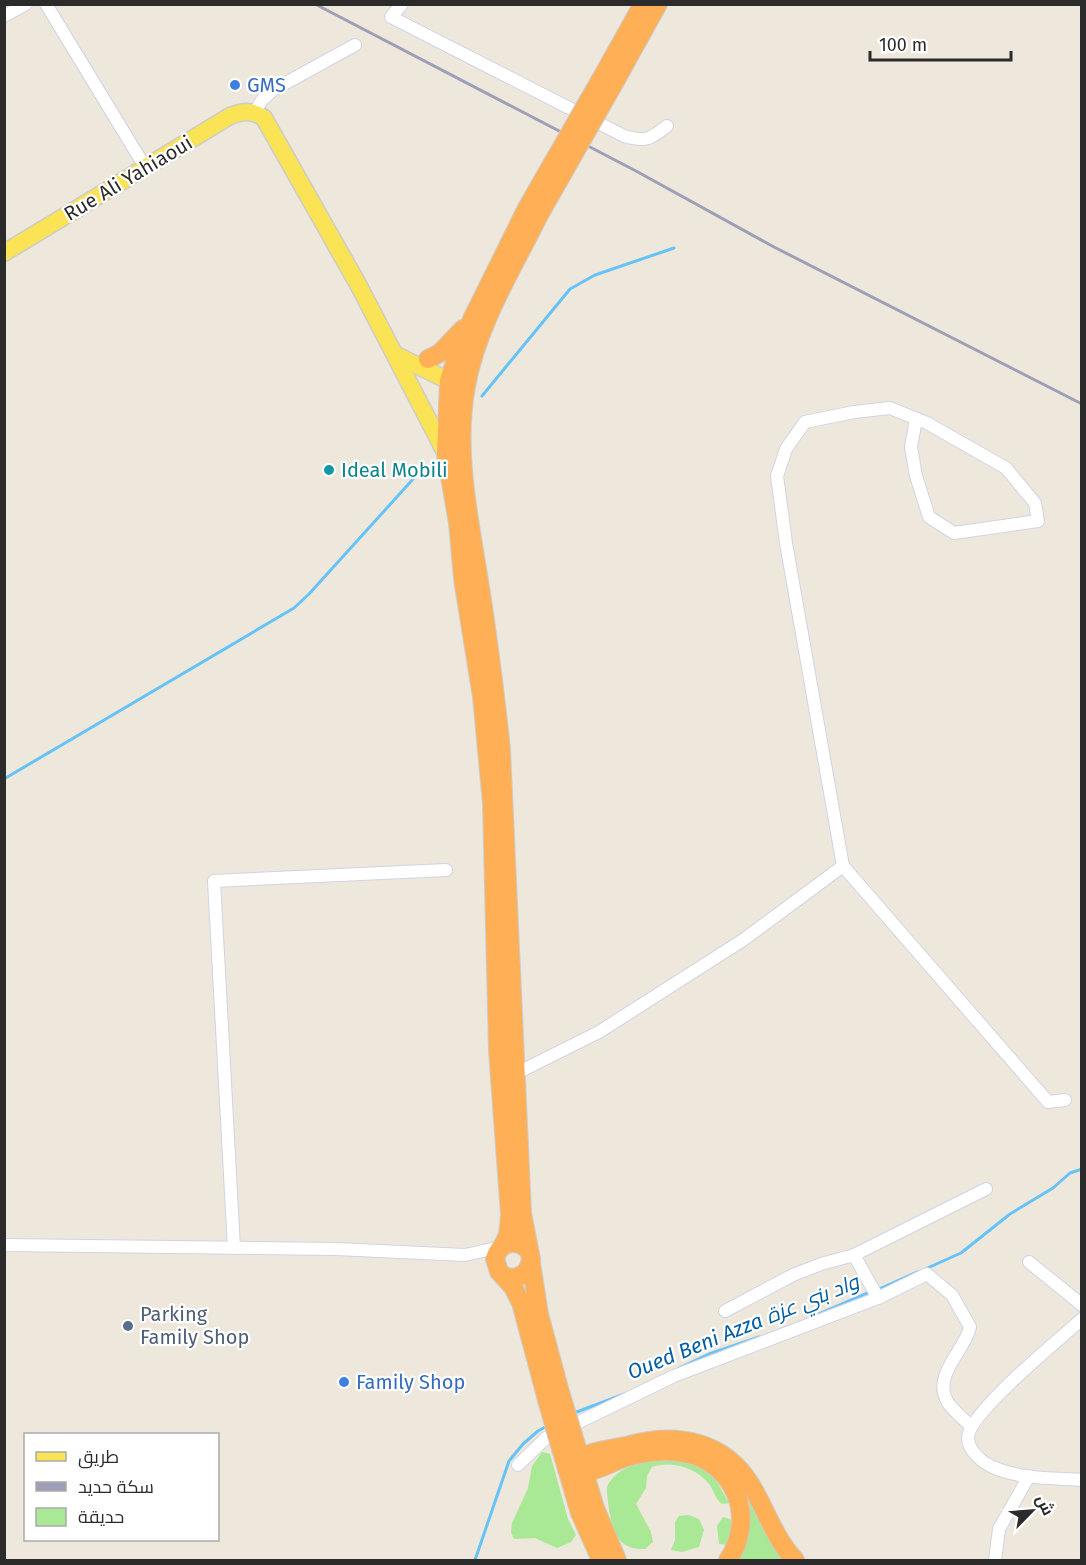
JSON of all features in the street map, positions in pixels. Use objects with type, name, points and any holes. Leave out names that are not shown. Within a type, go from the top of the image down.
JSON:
[{"type":"highway","points":[[611,75],[643,4]]},
{"type":"highway","points":[[428,359],[449,345],[472,319],[611,75],[658,4]]},
{"type":"highway","points":[[533,211],[483,329],[459,377],[463,408],[461,451],[496,696],[501,749],[522,1213],[554,1396]]},
{"type":"highway","points":[[472,319],[446,454],[482,697],[492,804],[498,1051],[510,1215],[508,1234],[495,1259],[501,1273],[513,1287],[521,1303],[554,1396],[577,1466],[601,1560]]},
{"type":"highway","points":[[501,1273],[511,1278],[520,1277],[527,1271],[529,1257],[517,1243],[502,1246]]},
{"type":"highway","points":[[577,1466],[646,1440],[664,1438],[690,1440],[711,1448],[726,1457],[745,1477],[777,1534],[795,1560]]},
{"type":"highway","points":[[577,1466],[614,1462],[644,1453],[669,1451],[690,1454],[711,1462],[727,1479],[739,1502],[740,1534],[736,1548],[728,1560]]},
{"type":"highway","points":[[587,1510],[599,1482],[614,1462]]},
{"type":"highway","points":[[587,1510],[617,1560]]},
{"type":"main road","name":"Rue Ali Yahiaoui","points":[[4,253],[231,116],[241,112],[255,112]]},
{"type":"main road","points":[[255,112],[264,118],[359,286],[446,454]]},
{"type":"main road","points":[[396,355],[428,359],[459,377]]},
{"type":"main road","points":[[396,355],[459,377]]},
{"type":"street","points":[[4,16],[26,4]]},
{"type":"street","points":[[46,4],[146,167]]},
{"type":"street","points":[[402,4],[391,17],[624,136],[642,141],[651,139],[667,126]]},
{"type":"street","points":[[255,112],[262,100],[273,90],[355,45]]},
{"type":"street","points":[[916,419],[911,447],[916,476],[929,517],[954,533],[1038,521],[1035,503],[1006,468],[916,419],[890,408],[854,412],[805,422],[786,449],[777,476],[786,543],[843,866],[1048,1102],[1065,1100]]},
{"type":"street","points":[[517,1073],[599,1032],[743,940],[843,866]]},
{"type":"street","points":[[234,1248],[214,881],[446,870]]},
{"type":"street","points":[[725,1311],[793,1275],[821,1263],[854,1255],[986,1189]]},
{"type":"street","points":[[4,1245],[336,1249],[465,1256],[480,1260],[501,1273]]},
{"type":"street","points":[[465,1256],[502,1246]]},
{"type":"street","points":[[854,1255],[878,1298]]},
{"type":"street","points":[[1029,1262],[1082,1305]]},
{"type":"street","points":[[518,1465],[546,1438],[675,1376],[878,1298],[927,1274],[952,1296],[970,1327],[968,1336],[945,1375],[942,1387],[946,1401],[971,1426]]},
{"type":"street","points":[[1082,1319],[977,1417],[971,1426],[968,1438],[970,1448],[994,1468],[1029,1476],[1082,1480]]},
{"type":"street","points":[[995,1560],[999,1529],[1029,1476]]},
{"type":"green space","points":[[680,1443],[703,1450],[721,1461],[734,1474],[788,1560],[734,1560],[742,1542],[744,1523],[742,1504],[735,1486],[724,1470],[710,1458],[693,1449],[662,1445],[640,1449],[588,1465],[607,1456],[632,1449],[658,1444]]},
{"type":"green space","points":[[542,1452],[550,1454],[568,1519],[576,1535],[571,1542],[557,1548],[535,1538],[514,1539],[511,1532],[512,1523],[528,1488],[532,1466]]},
{"type":"green space","points":[[659,1459],[693,1460],[713,1475],[729,1503],[722,1504],[704,1478],[691,1470],[667,1464],[652,1467],[647,1476],[646,1488],[636,1504],[651,1532],[653,1542],[645,1549],[638,1549],[621,1542],[616,1534],[607,1487],[622,1470]]},
{"type":"green space","points":[[689,1515],[699,1519],[704,1530],[699,1547],[682,1552],[671,1550],[675,1540],[675,1522],[679,1516]]},
{"type":"green space","points":[[723,1517],[730,1519],[732,1526],[728,1545],[719,1544],[717,1526]]},
{"type":"waterway","points":[[482,396],[570,289],[595,275],[674,248]]},
{"type":"waterway","points":[[4,779],[294,608],[424,467]]},
{"type":"waterway","name":"Oued Beni Azza واد بني عزة","points":[[923,1270],[961,1253],[1010,1214],[1053,1188],[1070,1173],[1082,1169]]},
{"type":"waterway","name":"Oued Beni Azza واد بني عزة","points":[[877,1290],[917,1272]]},
{"type":"waterway","name":"Oued Beni Azza واد بني عزة","points":[[819,1314],[870,1292]]},
{"type":"waterway","name":"Oued Beni Azza واد بني عزة","points":[[679,1368],[709,1354],[759,1337]]},
{"type":"waterway","name":"Oued Beni Azza واد بني عزة","points":[[574,1413],[627,1393]]},
{"type":"waterway","name":"Oued Beni Azza واد بني عزة","points":[[475,1560],[509,1461],[523,1444],[547,1426]]},
{"type":"railway","points":[[315,4],[636,171],[774,247],[1082,404]]},
{"type":"place","name":"GMS","points":[[235,85]]},
{"type":"place","name":"Ideal Mobili","points":[[329,470]]},
{"type":"place","name":"Parking Family Shop","points":[[128,1326]]},
{"type":"place","name":"Family Shop","points":[[344,1382]]}]
